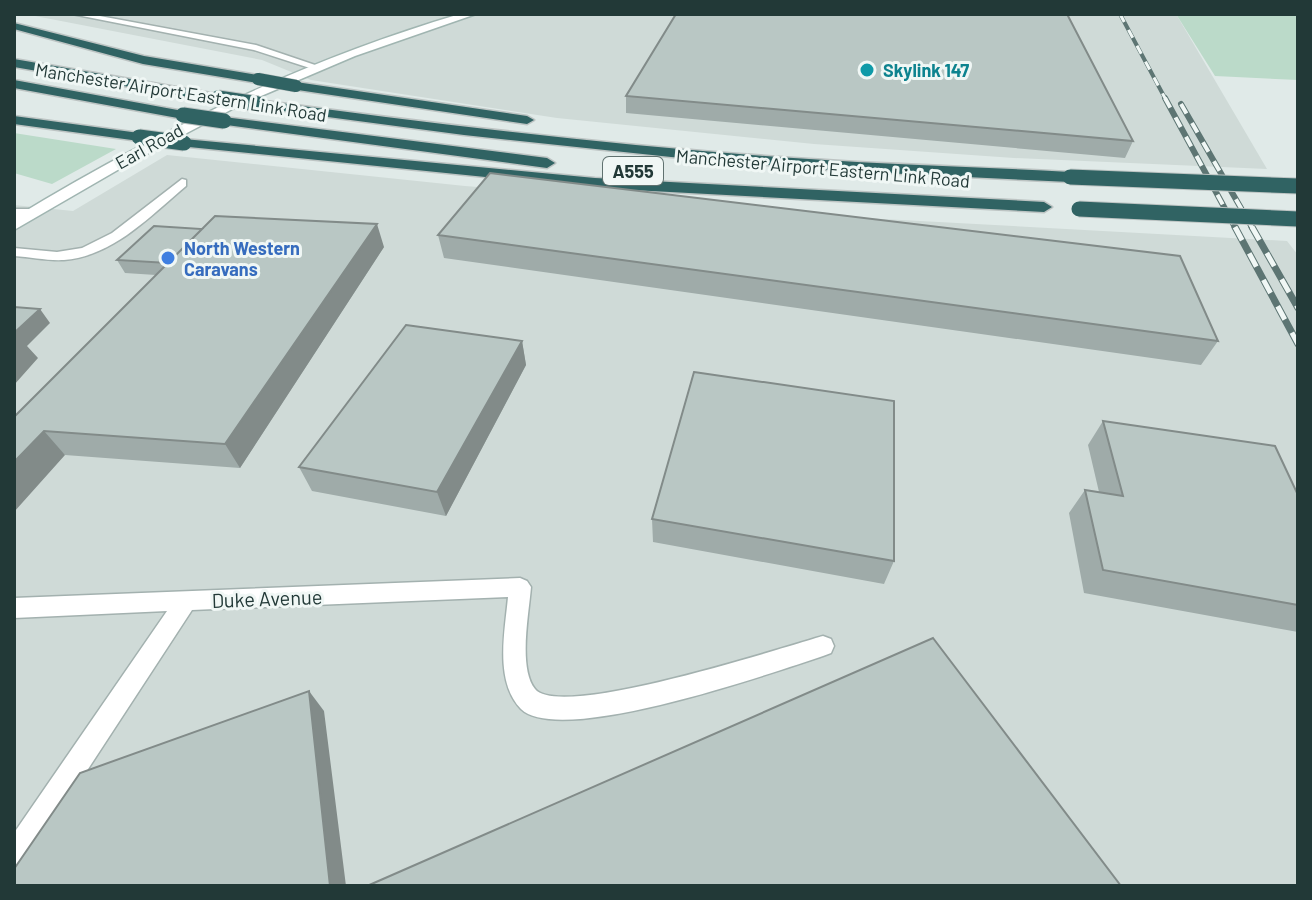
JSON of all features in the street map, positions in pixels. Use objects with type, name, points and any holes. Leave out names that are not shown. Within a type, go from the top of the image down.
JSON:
[{"type":"highway","points":[[14,26],[143,60],[535,121]]},
{"type":"highway","name":"Manchester Airport Eastern Link Road","points":[[14,63],[363,119],[705,155],[807,164],[1298,186]]},
{"type":"highway","name":"Manchester Airport Eastern Link Road","points":[[14,84],[224,121],[563,164],[1044,207],[1298,219]]},
{"type":"highway","points":[[14,120],[184,143],[595,183],[1044,207]]},
{"type":"highway","points":[[643,134],[1039,174]]},
{"type":"street","name":"Earl Road","points":[[14,225],[164,136],[316,67],[401,35],[471,14]]},
{"type":"lane","points":[[76,14],[256,48],[316,67]]},
{"type":"lane","points":[[14,252],[67,256],[87,251],[109,240],[182,183]]},
{"type":"lane","points":[[14,213],[33,213]]},
{"type":"lane","name":"Duke Avenue","points":[[14,608],[520,587],[515,663],[518,683],[533,704],[558,711],[686,688],[823,646]]},
{"type":"lane","points":[[14,857],[186,601]]},
{"type":"shaded area","points":[[1176,14],[1267,169],[1014,158],[814,144],[557,118],[311,80],[262,60],[30,15]]},
{"type":"shaded area","points":[[167,155],[465,186],[864,218],[1287,241],[1298,255],[1298,886],[14,886],[14,205],[73,211]]},
{"type":"green space","points":[[1176,14],[1298,14],[1298,80],[1215,76]]},
{"type":"green space","points":[[14,133],[116,149],[52,184],[14,173]]},
{"type":"building","name":"Skylink 147","points":[[676,14],[1067,14],[1133,141],[626,96]]},
{"type":"building","points":[[490,173],[1180,256],[1218,341],[438,235]]},
{"type":"building","points":[[215,216],[377,224],[225,444],[44,431],[14,462],[14,417]]},
{"type":"building","points":[[154,226],[202,229],[168,263],[117,260]]},
{"type":"building","points":[[14,307],[40,309],[14,333]]},
{"type":"building","points":[[406,325],[522,341],[437,492],[299,467]]},
{"type":"building","points":[[694,372],[894,401],[894,561],[652,519]]},
{"type":"building","points":[[1103,421],[1275,446],[1298,495],[1298,605],[1103,570],[1085,490],[1123,496]]},
{"type":"building","points":[[933,638],[1121,886],[367,886]]},
{"type":"building","points":[[309,691],[330,886],[14,886],[14,869],[80,773]]},
{"type":"railway","points":[[1120,14],[1166,100]]},
{"type":"railway","points":[[1165,98],[1236,229]]},
{"type":"railway","points":[[1181,104],[1253,229]]},
{"type":"railway","points":[[1235,227],[1298,344]]},
{"type":"railway","points":[[1252,227],[1298,308]]},
{"type":"place","name":"Skylink 147","points":[[867,70]]},
{"type":"place","name":"North Western Caravans","points":[[168,258]]}]
